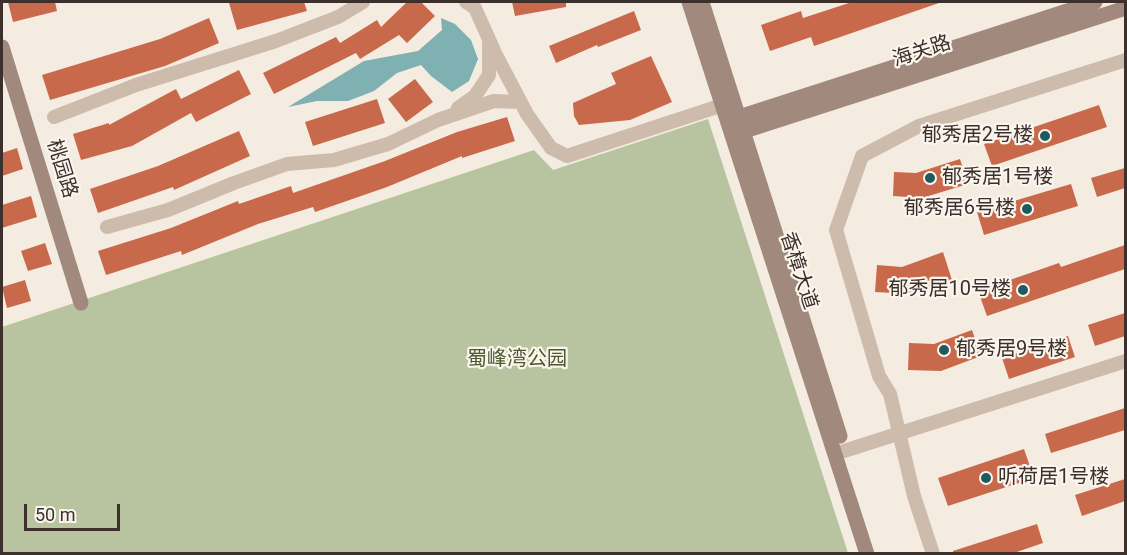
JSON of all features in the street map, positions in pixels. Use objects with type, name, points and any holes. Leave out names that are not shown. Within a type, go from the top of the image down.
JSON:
[{"type":"street","points":[[54,117],[136,85],[276,41],[338,17],[363,2]]},
{"type":"street","points":[[466,2],[475,8],[520,102],[551,147],[567,156],[728,103]]},
{"type":"street","name":"香樟大道","points":[[689,2],[728,103]]},
{"type":"street","name":"香樟大道","points":[[702,2],[728,103],[867,554]]},
{"type":"street","name":"海关路","points":[[735,126],[1095,2]]},
{"type":"street","name":"海关路","points":[[735,126],[1125,8]]},
{"type":"street","points":[[107,227],[168,210],[287,164],[334,160],[388,144],[438,120],[476,96],[489,75],[489,39]]},
{"type":"street","name":"桃园路","points":[[2,47],[81,303]]},
{"type":"street","points":[[933,554],[914,496],[890,394],[879,376],[836,230],[862,156],[919,126],[1125,60]]},
{"type":"street","points":[[438,120],[494,101],[520,102]]},
{"type":"street","name":"香樟大道","points":[[735,126],[877,554]]},
{"type":"street","points":[[844,451],[1125,361]]},
{"type":"green space","name":"蜀峰湾公园","points":[[708,119],[848,553],[2,553],[2,327],[534,150],[553,170]]},
{"type":"water","points":[[441,18],[455,24],[471,40],[478,59],[469,81],[452,92],[421,65],[397,73],[374,91],[348,101],[317,101],[288,107],[364,61],[418,51],[442,30]]},
{"type":"building","points":[[8,2],[55,2],[57,11],[13,22]]},
{"type":"building","points":[[304,2],[307,11],[237,30],[229,3]]},
{"type":"building","points":[[407,2],[421,2],[435,16],[407,43],[399,35],[360,59],[356,53],[274,94],[263,73],[336,37],[340,43],[377,20],[381,27]]},
{"type":"building","points":[[512,2],[566,2],[566,7],[515,16]]},
{"type":"building","points":[[852,2],[939,3],[814,46],[811,37],[770,51],[761,25],[801,11],[803,18]]},
{"type":"building","points":[[634,11],[641,30],[598,47],[597,45],[556,63],[549,46]]},
{"type":"building","points":[[209,18],[219,43],[165,66],[50,100],[42,75],[160,39]]},
{"type":"building","points":[[651,56],[672,102],[630,120],[579,125],[574,116],[573,103],[616,84],[611,73]]},
{"type":"building","points":[[239,70],[251,94],[196,122],[191,113],[132,146],[81,160],[73,134],[109,123],[109,125],[176,89],[181,99]]},
{"type":"building","points":[[415,79],[433,102],[406,122],[388,99]]},
{"type":"building","points":[[377,99],[385,123],[313,146],[305,122]]},
{"type":"building","name":"郁秀居2号楼","points":[[1099,105],[1107,127],[992,166],[984,144]]},
{"type":"building","points":[[507,117],[515,141],[462,158],[462,156],[387,187],[315,212],[313,207],[258,224],[182,255],[181,251],[106,275],[98,251],[171,228],[238,201],[239,204],[291,186],[293,193],[385,161],[457,132]]},
{"type":"building","points":[[239,131],[250,156],[174,190],[173,187],[98,213],[90,189],[158,166]]},
{"type":"building","points":[[17,148],[23,169],[2,176],[2,153]]},
{"type":"building","name":"郁秀居1号楼","points":[[960,159],[968,184],[922,198],[893,196],[894,172],[916,173]]},
{"type":"building","points":[[1125,168],[1125,188],[1097,197],[1091,178]]},
{"type":"building","name":"郁秀居6号楼","points":[[1071,184],[1078,206],[984,235],[977,212]]},
{"type":"building","points":[[31,196],[37,217],[2,228],[2,205]]},
{"type":"building","points":[[45,243],[52,264],[28,271],[21,251]]},
{"type":"building","name":"郁秀居10号楼","points":[[1125,245],[1125,269],[987,316],[978,291],[1059,263],[1061,267]]},
{"type":"building","points":[[943,252],[952,280],[911,294],[875,292],[877,265],[902,267]]},
{"type":"building","points":[[25,280],[31,301],[7,308],[2,287]]},
{"type":"building","points":[[1125,313],[1125,336],[1095,346],[1088,325]]},
{"type":"building","name":"郁秀居9号楼","points":[[972,330],[981,356],[941,371],[908,370],[909,343],[934,344]]},
{"type":"building","points":[[1068,336],[1075,357],[1009,379],[1002,358]]},
{"type":"building","points":[[1125,408],[1125,430],[1051,453],[1045,434]]},
{"type":"building","name":"听荷居1号楼","points":[[1024,449],[1034,478],[948,506],[938,478]]},
{"type":"building","points":[[1125,479],[1125,501],[1082,516],[1075,495]]},
{"type":"building","points":[[1037,524],[1043,543],[1011,554],[953,554],[953,551]]},
{"type":"place","name":"郁秀居2号楼","points":[[1045,136]]},
{"type":"place","name":"郁秀居1号楼","points":[[930,178]]},
{"type":"place","name":"郁秀居6号楼","points":[[1027,209]]},
{"type":"place","name":"郁秀居10号楼","points":[[1023,290]]},
{"type":"place","name":"郁秀居9号楼","points":[[944,350]]},
{"type":"place","name":"听荷居1号楼","points":[[986,478]]}]
